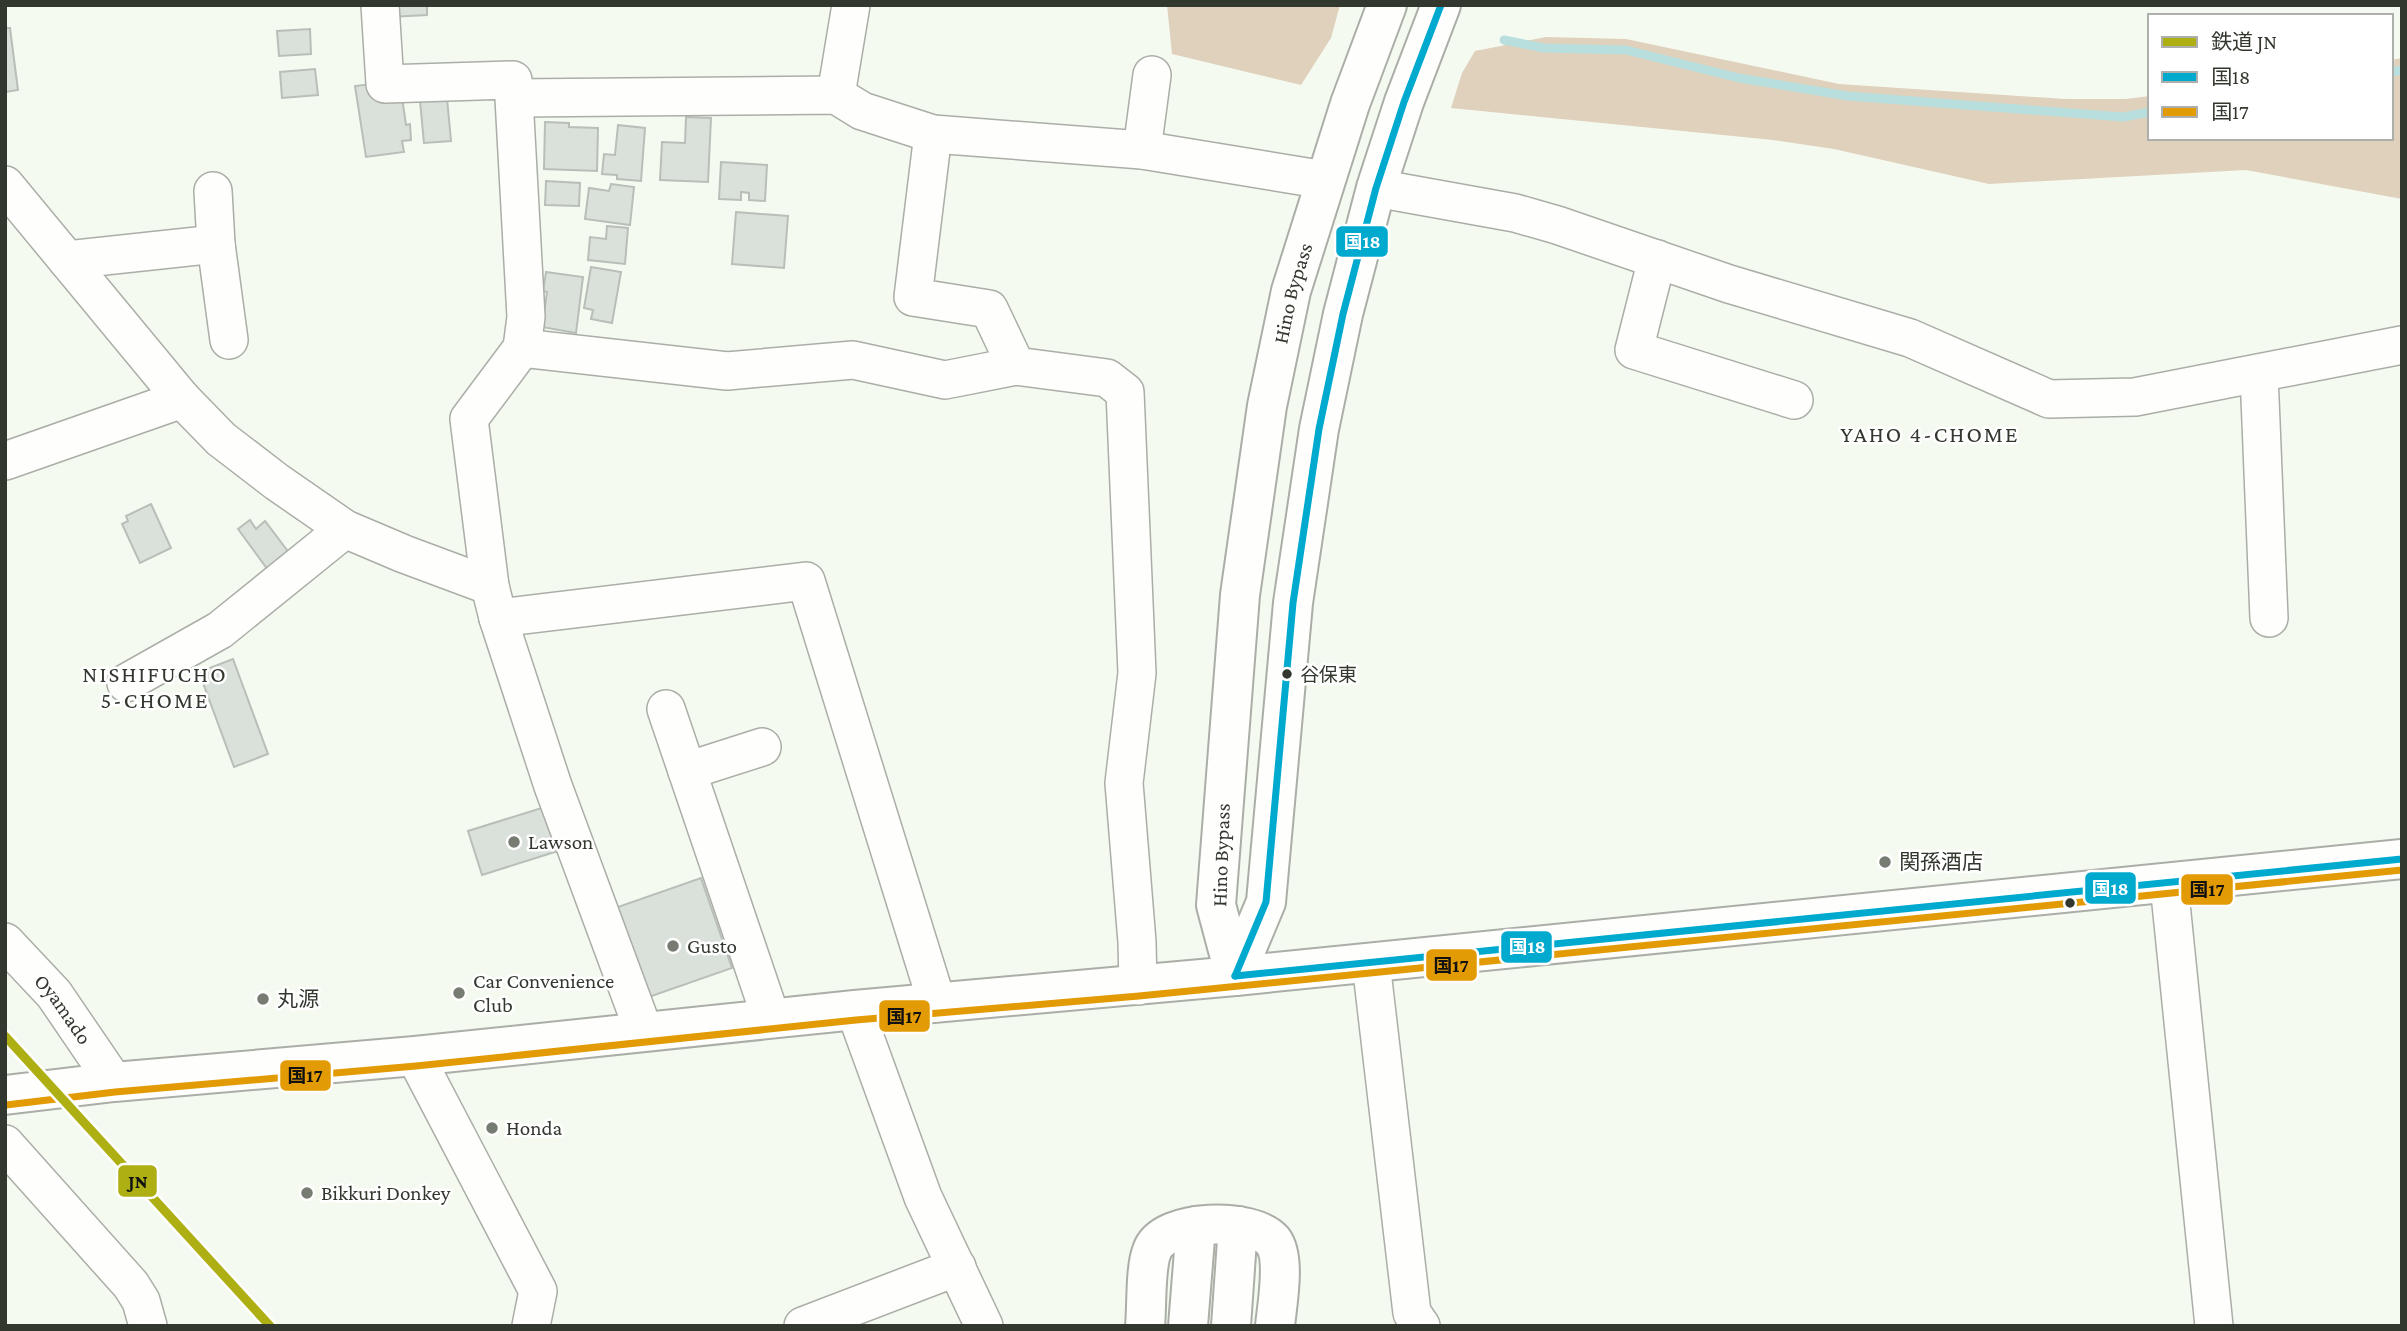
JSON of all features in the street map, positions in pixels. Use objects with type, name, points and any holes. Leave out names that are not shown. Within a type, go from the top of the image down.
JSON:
[{"type":"main road","name":"Hino Bypass","points":[[1235,976],[1216,905],[1232,669],[1240,595],[1273,380],[1292,291],[1325,180],[1387,5]]},
{"type":"main road","name":"Hino Bypass","points":[[1235,976],[1266,902],[1293,603],[1317,443],[1343,314],[1376,188],[1441,5]]},
{"type":"main road","points":[[5,1095],[101,1083],[415,1056],[771,1018],[1138,986],[2402,859]]},
{"type":"main road","points":[[1145,1326],[1152,1250],[1160,1238],[1176,1231],[1216,1224],[1259,1231],[1273,1242],[1280,1259],[1275,1326]]},
{"type":"main road","points":[[1188,1326],[1196,1226]]},
{"type":"main road","points":[[1231,1326],[1238,1226]]},
{"type":"street","points":[[380,5],[384,84],[513,80],[526,317],[522,348],[469,419],[494,602],[553,786],[644,1032]]},
{"type":"street","points":[[836,95],[851,5]]},
{"type":"street","points":[[1143,150],[1152,75]]},
{"type":"street","points":[[515,98],[836,95],[862,111],[933,134],[1143,150],[1325,180]]},
{"type":"street","points":[[933,134],[913,297],[989,309],[1016,366]]},
{"type":"street","points":[[5,185],[182,399],[221,439],[345,529],[404,554],[494,602],[806,581],[937,1003]]},
{"type":"street","points":[[1376,188],[1515,213],[1729,284],[1910,338],[2049,399],[2135,397],[2402,345]]},
{"type":"street","points":[[213,191],[216,244],[229,340]]},
{"type":"street","points":[[67,260],[216,244]]},
{"type":"street","points":[[1657,259],[1634,350],[1794,400]]},
{"type":"street","points":[[522,348],[727,371],[853,360],[945,380],[1016,366],[1107,377],[1125,392],[1137,673],[1124,783],[1138,986]]},
{"type":"street","points":[[2259,374],[2269,618]]},
{"type":"street","points":[[5,461],[182,399]]},
{"type":"street","points":[[126,683],[220,630],[345,529]]},
{"type":"street","points":[[666,709],[771,1018]]},
{"type":"street","points":[[687,771],[762,747]]},
{"type":"street","points":[[2169,884],[2214,1326]]},
{"type":"street","name":"Oyamado","points":[[5,942],[54,994],[101,1083]]},
{"type":"street","points":[[1371,962],[1412,1313],[1421,1326]]},
{"type":"street","points":[[855,1010],[923,1197],[984,1326]]},
{"type":"street","points":[[415,1056],[538,1292],[531,1326]]},
{"type":"street","points":[[5,1144],[131,1285],[141,1301],[148,1326]]},
{"type":"street","points":[[803,1326],[957,1267]]},
{"type":"shaded area","points":[[1167,5],[1340,5],[1331,38],[1301,85],[1172,54]]},
{"type":"shaded area","points":[[1546,37],[1626,39],[1839,84],[2065,99],[2148,96],[2148,140],[2393,140],[2393,60],[2402,58],[2402,199],[2246,170],[1989,184],[1834,149],[1773,140],[1451,108],[1462,73],[1475,51]]},
{"type":"building","points":[[390,5],[427,5],[427,15],[390,17]]},
{"type":"building","points":[[5,28],[10,28],[18,90],[5,92]]},
{"type":"building","points":[[310,29],[311,54],[279,56],[277,31]]},
{"type":"building","points":[[315,69],[318,95],[282,98],[280,72]]},
{"type":"building","points":[[379,83],[402,97],[406,125],[410,124],[411,140],[402,141],[404,152],[366,157],[355,86]]},
{"type":"building","points":[[447,98],[451,141],[424,143],[420,101]]},
{"type":"building","points":[[686,117],[711,118],[708,182],[660,180],[662,142],[685,143]]},
{"type":"building","points":[[545,122],[569,123],[569,127],[598,128],[597,171],[544,169]]},
{"type":"building","points":[[618,125],[645,128],[641,181],[617,179],[617,175],[602,174],[604,154],[615,155]]},
{"type":"building","points":[[721,162],[767,165],[765,201],[749,200],[749,193],[741,192],[741,200],[719,199]]},
{"type":"building","points":[[546,181],[580,183],[579,206],[545,205]]},
{"type":"building","points":[[611,184],[634,187],[630,225],[585,219],[589,188],[609,191]]},
{"type":"building","points":[[736,212],[788,216],[784,268],[732,264]]},
{"type":"building","points":[[607,226],[628,228],[625,264],[588,260],[590,237],[606,239]]},
{"type":"building","points":[[591,267],[621,272],[612,323],[591,319],[593,310],[584,308]]},
{"type":"building","points":[[546,272],[583,277],[576,333],[542,327],[547,292],[543,291]]},
{"type":"building","points":[[151,504],[171,548],[140,563],[122,524],[128,521],[126,516]]},
{"type":"building","points":[[250,520],[256,529],[265,521],[290,554],[268,570],[238,529]]},
{"type":"building","points":[[233,659],[268,754],[234,767],[199,672]]},
{"type":"building","points":[[545,807],[558,851],[482,875],[468,831]]},
{"type":"building","points":[[701,878],[732,968],[646,998],[615,908]]},
{"type":"waterway","points":[[1504,40],[1544,48],[1626,50],[1739,78],[1848,96],[2123,117],[2148,112]]},
{"type":"waterway","points":[[2393,72],[2402,70]]},
{"type":"rail line","name":"JN","points":[[5,1036],[270,1326]]},
{"type":"transit line","name":"国18","points":[[1235,976],[1266,902],[1293,603],[1319,429],[1343,314],[1376,188],[1404,102],[1441,5]]},
{"type":"transit line","name":"国18","points":[[1235,976],[2402,859]]},
{"type":"transit line","name":"国17","points":[[6,1105],[115,1092],[416,1066],[856,1020],[1139,996],[2402,870]]},
{"type":"place","name":"谷保東","points":[[1287,674]]},
{"type":"place","name":"Lawson","points":[[514,842]]},
{"type":"place","name":"関孫酒店","points":[[1885,862]]},
{"type":"place","name":"Gusto","points":[[673,946]]},
{"type":"place","name":"Car Convenience Club","points":[[459,993]]},
{"type":"place","name":"丸源","points":[[263,999]]},
{"type":"place","name":"Honda","points":[[492,1128]]},
{"type":"place","name":"Bikkuri Donkey","points":[[307,1193]]},
{"type":"district","name":"YAHO 4-CHOME","points":[[1930,434]]},
{"type":"district","name":"NISHIFUCHO 5-CHOME","points":[[155,687]]}]
